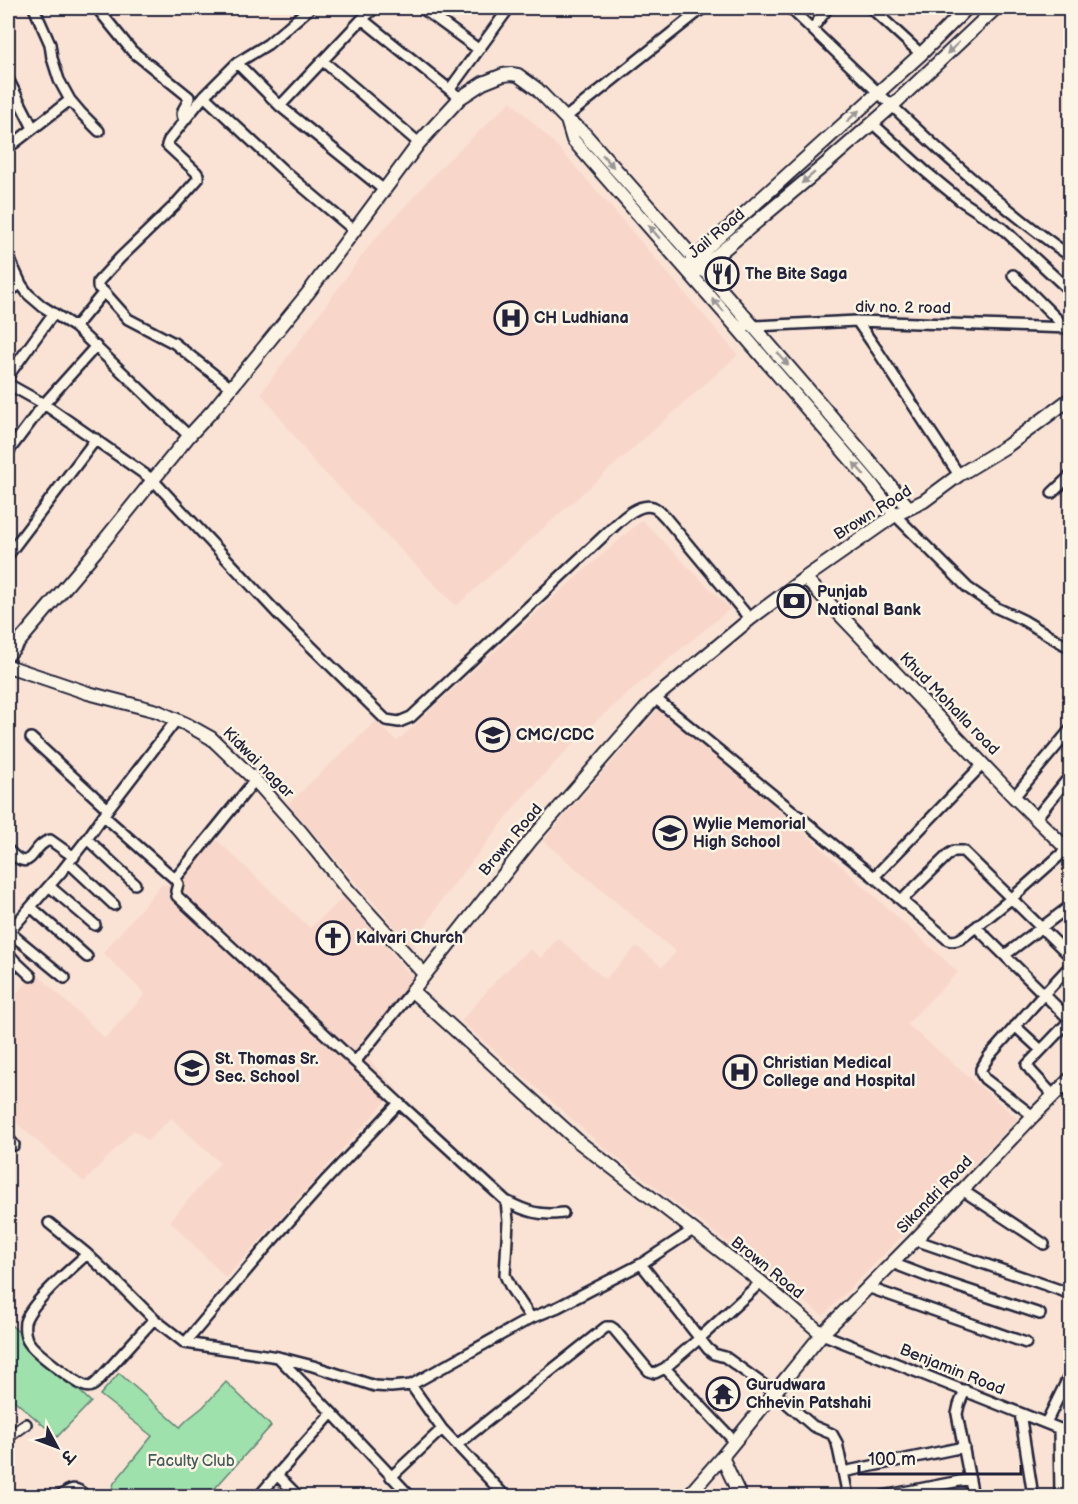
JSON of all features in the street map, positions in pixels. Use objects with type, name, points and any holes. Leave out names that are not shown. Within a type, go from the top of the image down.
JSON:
[{"type":"street","points":[[34,8],[50,44],[59,80],[70,100],[99,131]]},
{"type":"street","points":[[97,8],[132,51],[189,97],[183,110],[184,120]]},
{"type":"street","points":[[231,388],[174,343],[128,319],[99,287],[98,282],[198,179],[196,171],[167,144],[184,120],[237,63],[268,44],[310,8]]},
{"type":"street","points":[[280,106],[375,8]]},
{"type":"street","points":[[422,8],[478,49]]},
{"type":"street","points":[[450,89],[509,8]]},
{"type":"street","points":[[566,119],[703,8]]},
{"type":"street","points":[[790,8],[891,106],[1008,209],[1071,256]]},
{"type":"street","points":[[812,29],[828,8]]},
{"type":"street","points":[[871,8],[921,54]]},
{"type":"street","name":"Jail Road","points":[[693,268],[827,163],[996,8]]},
{"type":"street","name":"Jail Road","points":[[693,268],[816,150],[921,54],[961,9]]},
{"type":"street","points":[[362,19],[460,98]]},
{"type":"street","points":[[322,61],[419,143]]},
{"type":"street","points":[[237,63],[280,106],[384,190]]},
{"type":"street","points":[[8,655],[308,293],[419,143],[460,98],[483,83],[502,75],[518,75],[528,82],[566,119],[582,131],[693,268],[754,326],[909,508]]},
{"type":"street","points":[[8,79],[33,128]]},
{"type":"street","points":[[204,96],[285,171],[355,231]]},
{"type":"street","points":[[8,148],[70,100]]},
{"type":"street","points":[[872,123],[960,201],[1002,228],[1071,291]]},
{"type":"street","points":[[816,150],[827,163]]},
{"type":"street","points":[[8,255],[28,294],[53,314],[75,327],[189,436]]},
{"type":"street","name":"Jail Road","points":[[693,268],[735,325],[870,482],[895,515]]},
{"type":"street","points":[[1013,275],[1068,328]]},
{"type":"street","points":[[8,292],[21,284]]},
{"type":"street","points":[[75,327],[104,292]]},
{"type":"street","points":[[8,376],[53,314]]},
{"type":"street","points":[[857,321],[959,475]]},
{"type":"street","name":"div no. 2 road","points":[[735,325],[857,321],[1068,328]]},
{"type":"street","points":[[8,452],[44,404],[96,346]]},
{"type":"street","points":[[8,384],[44,404],[153,480],[279,615],[386,720],[399,722],[411,717],[610,530],[640,507],[656,508],[665,517],[750,619]]},
{"type":"street","name":"Brown Road","points":[[822,1334],[761,1282],[579,1142],[412,991],[531,840],[655,698],[750,619],[805,578],[895,515],[924,501],[959,475],[1007,446],[1071,399]]},
{"type":"street","points":[[8,555],[96,439]]},
{"type":"street","points":[[1052,493],[1071,476]]},
{"type":"street","points":[[895,515],[968,588],[997,608],[1023,620],[1071,648]]},
{"type":"street","name":"Khud Mohalla road","points":[[805,578],[1014,797],[1069,851]]},
{"type":"street","name":"Kidwai nagar","points":[[8,666],[88,693],[157,711],[211,738],[255,780],[347,889],[424,974]]},
{"type":"street","points":[[655,698],[951,941],[958,941],[1069,851]]},
{"type":"street","points":[[65,978],[8,932],[87,840],[177,719]]},
{"type":"street","points":[[1014,797],[1071,730]]},
{"type":"street","points":[[31,738],[175,879],[178,883],[177,896],[506,1202],[526,1211],[547,1215],[563,1213]]},
{"type":"street","points":[[874,877],[983,764]]},
{"type":"street","points":[[1036,818],[1071,776]]},
{"type":"street","points":[[175,879],[255,780]]},
{"type":"street","points":[[8,850],[16,858],[29,860],[45,842],[50,840],[114,904]]},
{"type":"street","points":[[87,840],[135,884]]},
{"type":"street","points":[[902,900],[940,861],[959,850],[968,854],[1071,956]]},
{"type":"street","points":[[49,886],[95,926]]},
{"type":"street","points":[[1005,956],[1071,906]]},
{"type":"street","points":[[31,907],[87,957]]},
{"type":"street","points":[[976,927],[1071,1020],[1028,1063],[1028,1068],[1054,1096]]},
{"type":"street","points":[[8,953],[31,976]]},
{"type":"street","points":[[8,969],[15,961]]},
{"type":"street","points":[[1033,1116],[985,1079],[981,1073],[982,1065],[1071,966]]},
{"type":"street","points":[[355,1062],[412,991]]},
{"type":"street","points":[[1015,1026],[1041,1050]]},
{"type":"street","name":"Sikandri Road","points":[[688,1497],[822,1334],[1033,1116],[1069,1084]]},
{"type":"street","points":[[184,1343],[319,1187],[399,1103]]},
{"type":"street","points":[[962,1190],[1044,1244]]},
{"type":"street","points":[[506,1202],[508,1221],[506,1275],[511,1288],[531,1318]]},
{"type":"street","points":[[49,1223],[87,1254],[154,1319],[184,1343],[278,1357],[375,1386],[391,1387],[411,1385],[531,1318],[558,1307],[641,1264],[693,1230]]},
{"type":"street","points":[[915,1240],[1071,1295]]},
{"type":"street","points":[[87,1254],[48,1290],[31,1312],[25,1329],[29,1344],[79,1383],[91,1386],[154,1319]]},
{"type":"street","points":[[892,1263],[1040,1314]]},
{"type":"street","points":[[641,1264],[711,1352],[725,1357],[775,1393],[813,1426],[834,1436],[848,1497]]},
{"type":"street","points":[[457,1445],[606,1327],[614,1329],[649,1371],[655,1373],[665,1368],[700,1338],[761,1282]]},
{"type":"street","points":[[867,1287],[1026,1343]]},
{"type":"street","name":"Benjamin Road","points":[[822,1334],[1071,1433]]},
{"type":"street","points":[[278,1357],[410,1497]]},
{"type":"street","points":[[665,1368],[735,1442]]},
{"type":"street","points":[[1046,1423],[1071,1374]]},
{"type":"street","points":[[411,1385],[442,1429],[504,1497]]},
{"type":"street","points":[[965,1390],[957,1414],[974,1497]]},
{"type":"street","points":[[259,1497],[332,1413]]},
{"type":"street","points":[[1020,1413],[1033,1497]]},
{"type":"street","points":[[8,1437],[26,1424]]},
{"type":"street","points":[[391,1477],[442,1429]]},
{"type":"street","points":[[1059,1429],[1060,1497]]},
{"type":"street","points":[[843,1472],[964,1447]]},
{"type":"street","points":[[722,1457],[740,1497]]},
{"type":"street","points":[[277,1475],[298,1497]]},
{"type":"street","points":[[883,1497],[970,1479]]},
{"type":"street","points":[[60,1497],[66,1492],[75,1490],[80,1490],[85,1497]]},
{"type":"shaded area","name":"CH Ludhiana","points":[[511,101],[557,146],[738,355],[456,606],[314,462],[261,393],[372,242],[443,165]]},
{"type":"shaded area","name":"CMC/CDC","points":[[642,520],[730,609],[588,728],[522,798],[440,902],[413,948],[288,804],[376,721],[397,741],[556,595]]},
{"type":"shaded area","name":"Christian Medical College and Hospital","points":[[659,708],[797,826],[958,972],[907,1024],[1018,1119],[823,1316],[602,1146],[461,1021],[500,976],[530,949],[541,958],[558,938],[605,979],[637,946],[662,967],[676,952],[543,841]]},
{"type":"shaded area","name":"St. Thomas Sr. Sec. School","points":[[216,839],[310,928],[344,897],[414,979],[357,1047],[397,1089],[226,1278],[170,1221],[220,1163],[171,1118],[148,1141],[134,1130],[84,1182],[8,1116],[8,1002],[36,973],[105,1038],[145,994],[103,953],[161,885],[179,883]]},
{"type":"green space","points":[[8,1322],[91,1402],[57,1437],[8,1395]]},
{"type":"green space","name":"Faculty Club","points":[[119,1373],[180,1427],[226,1382],[271,1426],[208,1496],[115,1496],[111,1493],[114,1483],[152,1436],[100,1395]]},
{"type":"place","name":"The Bite Saga","points":[[722,274]]},
{"type":"place","name":"CH Ludhiana","points":[[511,318]]},
{"type":"place","name":"Punjab National Bank","points":[[794,601]]},
{"type":"place","name":"CMC/CDC","points":[[493,735]]},
{"type":"place","name":"Wylie Memorial High School","points":[[670,833]]},
{"type":"place","name":"Kalvari Church","points":[[333,938]]},
{"type":"place","name":"St. Thomas Sr. Sec. School","points":[[192,1068]]},
{"type":"place","name":"Christian Medical College and Hospital","points":[[740,1072]]},
{"type":"place","name":"Gurudwara Chhevin Patshahi","points":[[723,1394]]}]
